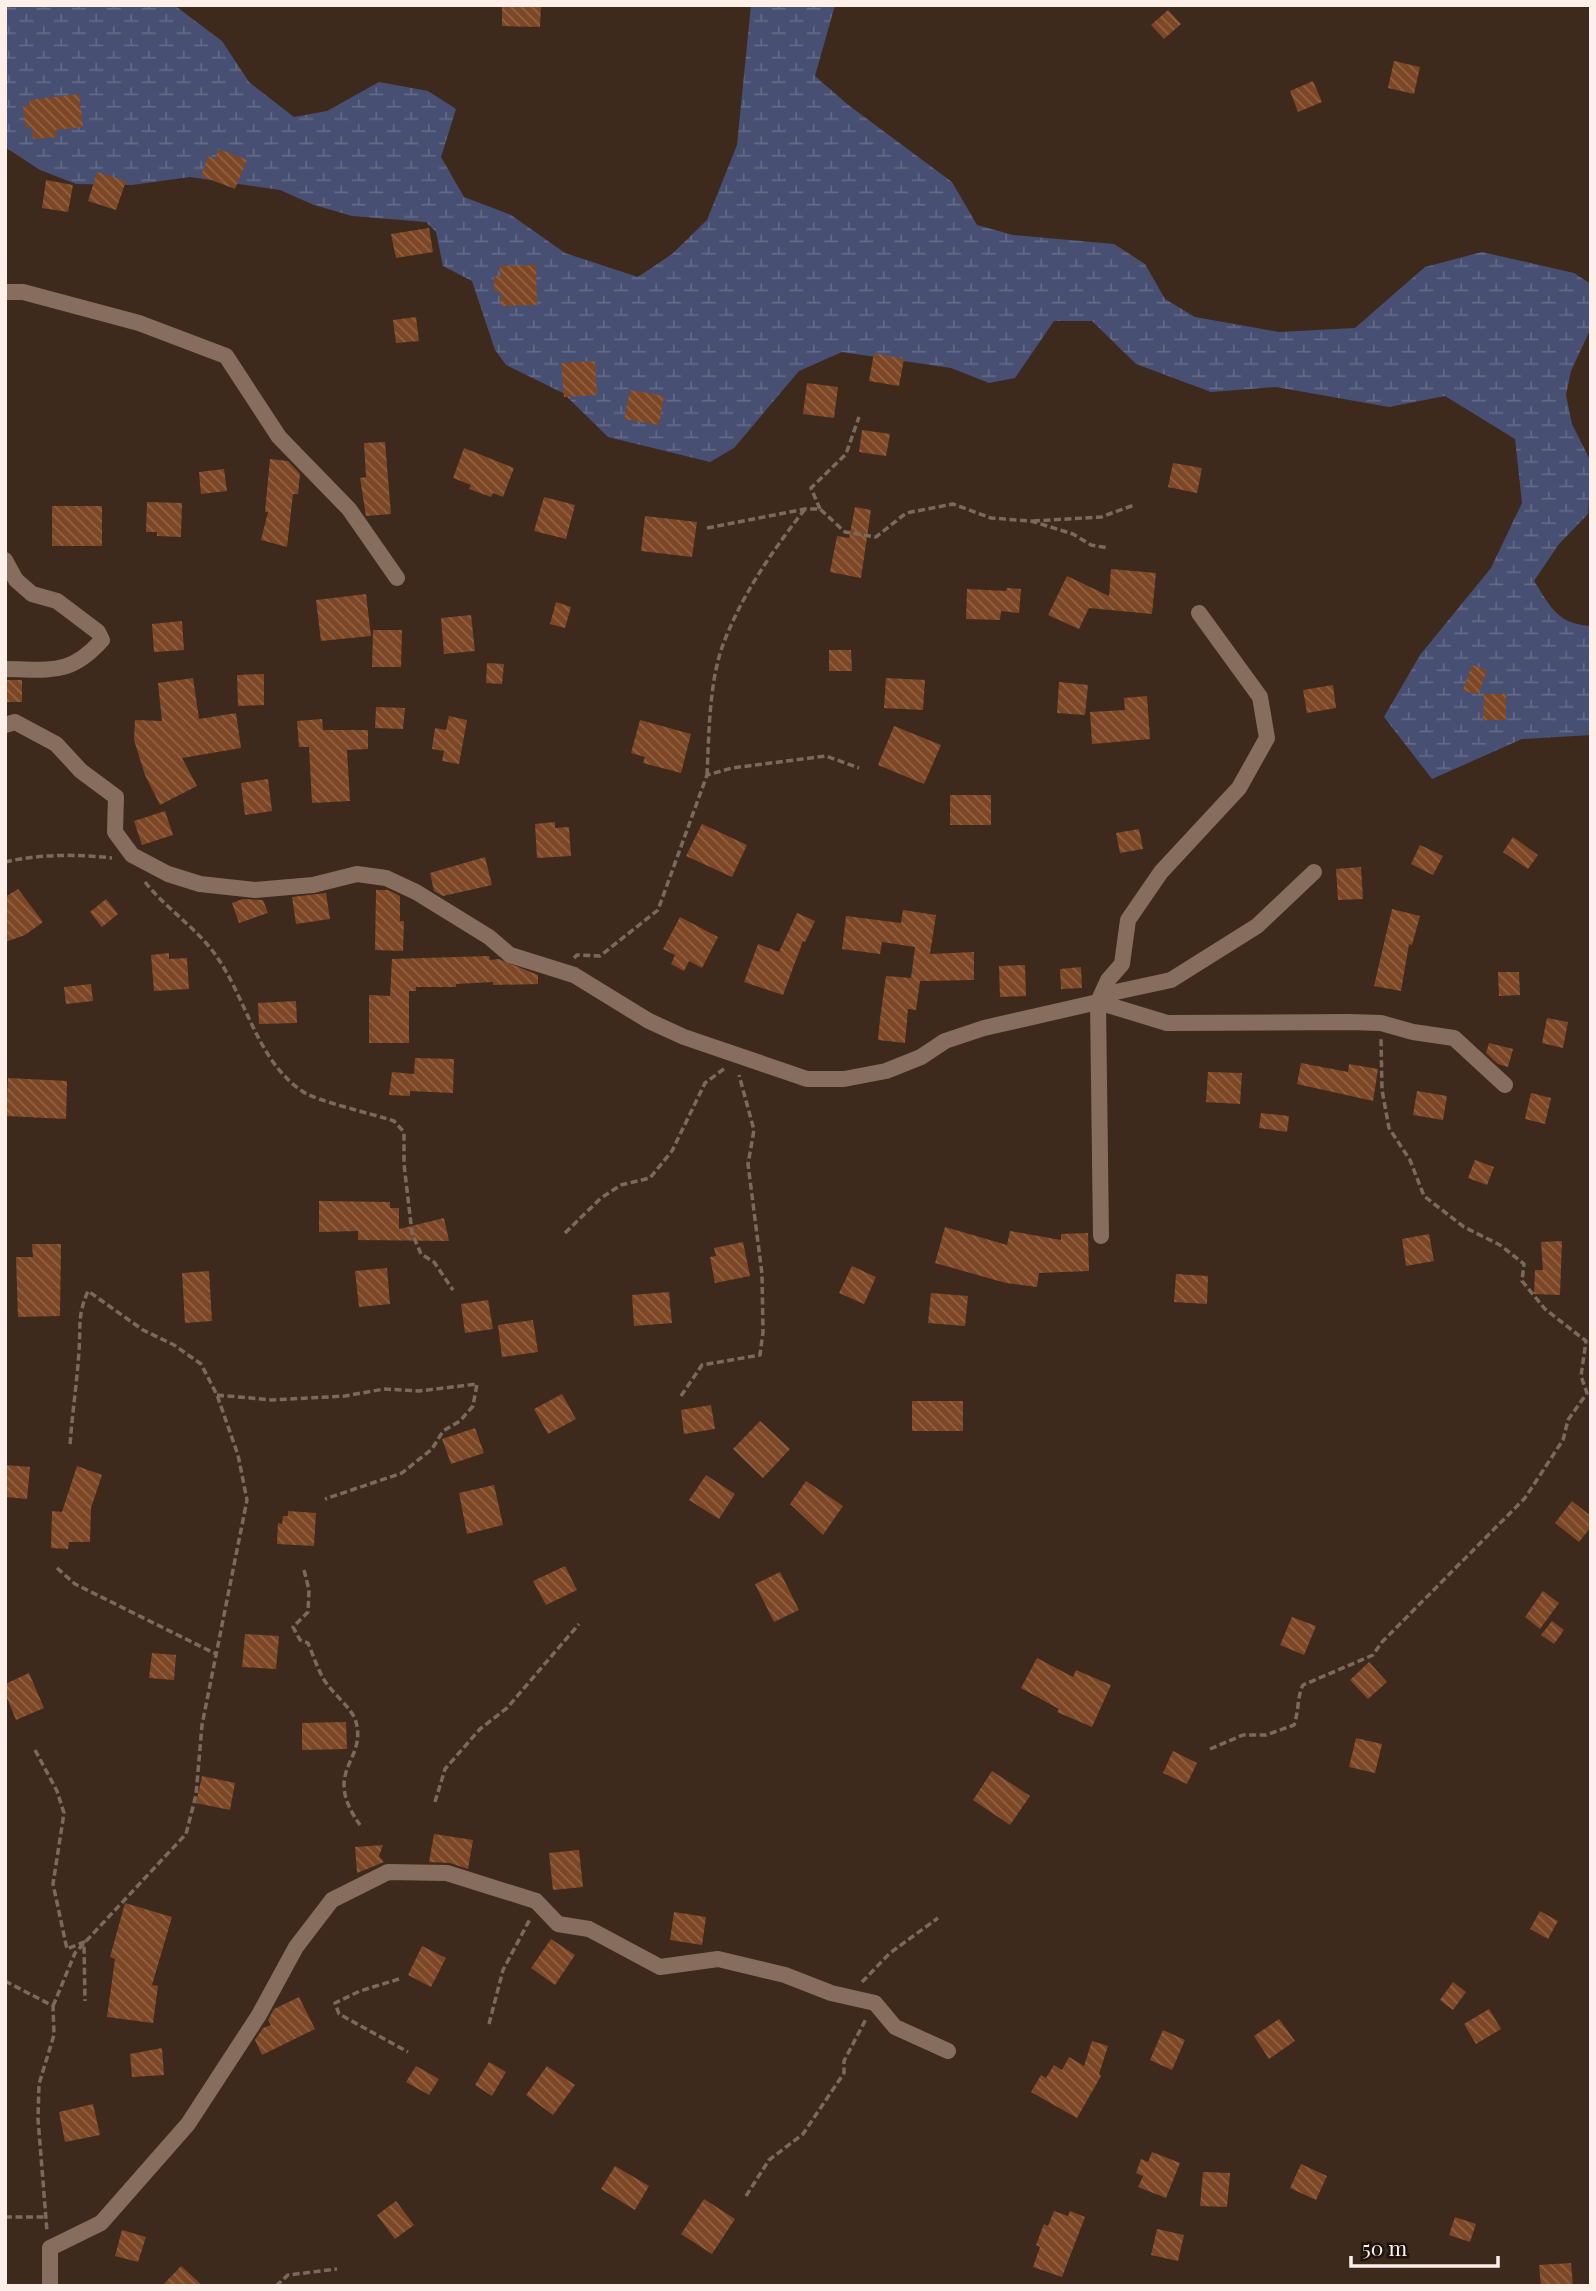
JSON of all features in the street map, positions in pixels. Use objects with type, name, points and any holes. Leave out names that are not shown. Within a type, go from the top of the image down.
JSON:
[{"type":"street","points":[[5,292],[23,292],[139,323],[226,356],[279,437],[349,509],[397,578]]},
{"type":"street","points":[[5,560],[16,580],[32,594],[57,601],[98,632],[102,640],[86,658],[46,672],[5,669]]},
{"type":"street","points":[[1101,1236],[1100,998],[1108,979],[1122,964],[1128,920],[1161,872],[1239,788],[1267,738],[1260,697],[1199,613]]},
{"type":"street","points":[[5,725],[15,722],[55,744],[81,771],[116,797],[115,832],[132,855],[168,874],[200,884],[255,890],[313,885],[357,874],[386,878],[416,892],[489,937],[510,955],[563,970],[649,1021],[741,1060],[807,1079],[844,1079],[886,1071],[921,1056],[945,1041],[984,1028],[1171,980],[1257,926],[1314,873]]},
{"type":"street","points":[[1100,998],[1167,1023],[1381,1023],[1454,1038],[1505,1085]]},
{"type":"street","points":[[50,2286],[50,2248],[101,2223],[188,2124],[259,2015],[296,1947],[332,1900],[388,1872],[447,1873],[536,1901],[558,1924],[589,1929],[660,1966],[718,1959],[785,1975],[831,1993],[875,2003],[895,2027],[948,2051]]},
{"type":"path","points":[[859,417],[846,454],[811,488],[820,509],[845,532],[876,537],[906,513],[953,504],[991,518],[1031,521],[1101,517],[1134,505]]},
{"type":"path","points":[[707,528],[805,509],[820,509]]},
{"type":"path","points":[[563,970],[577,955],[600,956],[658,910],[707,775],[709,719],[723,644],[771,552],[805,509]]},
{"type":"path","points":[[1031,521],[1073,534],[1091,545],[1108,548]]},
{"type":"path","points":[[707,775],[732,768],[826,756],[859,768]]},
{"type":"path","points":[[5,862],[25,858],[86,855],[119,859]]},
{"type":"path","points":[[140,876],[172,913],[196,930],[218,958],[239,992],[257,1036],[279,1069],[303,1092],[394,1121],[404,1132],[404,1164],[412,1233],[421,1254],[434,1262],[453,1290]]},
{"type":"path","points":[[1210,1749],[1242,1735],[1266,1735],[1294,1725],[1299,1713],[1298,1694],[1303,1685],[1373,1655],[1428,1595],[1525,1498],[1563,1440],[1568,1420],[1587,1393],[1581,1376],[1586,1341],[1530,1293],[1522,1282],[1524,1264],[1500,1245],[1464,1227],[1424,1196],[1410,1160],[1389,1128],[1382,1090],[1381,1023]]},
{"type":"path","points":[[565,1233],[601,1198],[621,1185],[650,1178],[672,1152],[705,1083],[741,1060],[754,1130],[748,1164],[762,1274],[763,1332],[760,1355],[702,1365],[681,1396]]},
{"type":"path","points":[[50,2248],[44,2217],[45,2196],[38,2107],[39,2084],[54,2035],[53,2006],[75,1952],[186,1834],[196,1795],[202,1725],[247,1500],[238,1455],[217,1395],[201,1364],[174,1345],[142,1330],[88,1292],[79,1313],[79,1351],[72,1403],[71,1446]]},
{"type":"path","points":[[217,1395],[272,1400],[345,1396],[384,1389],[419,1391],[477,1384],[473,1406],[460,1421],[443,1431],[432,1449],[402,1473],[325,1499]]},
{"type":"path","points":[[57,1568],[75,1584],[216,1654]]},
{"type":"path","points":[[304,1570],[309,1590],[308,1612],[293,1627],[300,1640],[308,1643],[323,1679],[356,1721],[356,1745],[344,1773],[346,1805],[360,1825]]},
{"type":"path","points":[[435,1802],[445,1769],[480,1729],[507,1708],[579,1624]]},
{"type":"path","points":[[35,1750],[57,1791],[64,1813],[53,1884],[66,1949],[84,1942]]},
{"type":"path","points":[[489,2024],[503,1970],[533,1916],[536,1901]]},
{"type":"path","points":[[831,1993],[857,1987],[890,1953],[938,1918]]},
{"type":"path","points":[[84,1942],[85,2001]]},
{"type":"path","points":[[400,1979],[360,1991],[335,2004],[339,2014],[408,2052]]},
{"type":"path","points":[[5,1981],[53,2006]]},
{"type":"path","points":[[746,2196],[769,2160],[803,2134],[844,2073],[844,2061],[875,2003]]},
{"type":"path","points":[[5,2217],[44,2217]]},
{"type":"path","points":[[276,2286],[288,2275],[337,2269]]},
{"type":"green space","points":[[5,5],[174,5],[222,41],[249,82],[294,117],[327,111],[379,82],[428,91],[456,109],[441,157],[464,197],[511,215],[565,253],[638,277],[672,254],[707,220],[737,145],[751,5],[835,5],[815,76],[847,104],[952,182],[977,225],[1013,235],[1114,244],[1145,264],[1165,299],[1195,317],[1279,332],[1355,328],[1425,267],[1482,252],[1574,273],[1591,284],[1591,328],[1571,371],[1566,395],[1572,424],[1591,462],[1588,514],[1559,544],[1534,581],[1563,618],[1579,625],[1591,626],[1591,735],[1522,739],[1432,779],[1384,717],[1420,655],[1491,568],[1522,503],[1515,439],[1445,396],[1389,407],[1276,387],[1211,392],[1136,364],[1092,321],[1054,321],[1015,378],[989,383],[951,368],[842,352],[799,371],[734,448],[710,462],[608,437],[563,393],[506,365],[495,350],[472,281],[443,266],[436,232],[426,222],[352,216],[314,205],[280,190],[190,177],[132,185],[76,184],[40,170],[5,147]]},
{"type":"building","points":[[502,5],[541,5],[540,27],[502,26]]},
{"type":"building","points":[[1168,10],[1181,24],[1164,39],[1151,25]]},
{"type":"building","points":[[1394,61],[1420,67],[1414,94],[1388,88]]},
{"type":"building","points":[[1313,81],[1322,102],[1298,112],[1290,91]]},
{"type":"building","points":[[79,94],[83,127],[56,130],[57,137],[33,139],[32,127],[25,127],[23,106],[30,105],[29,100]]},
{"type":"building","points":[[219,149],[247,160],[235,189],[201,176],[208,156],[215,159]]},
{"type":"building","points":[[97,172],[126,181],[116,210],[88,201]]},
{"type":"building","points":[[46,180],[73,185],[68,212],[42,208]]},
{"type":"building","points":[[429,228],[433,252],[396,258],[391,234]]},
{"type":"building","points":[[536,265],[537,305],[501,306],[501,292],[494,292],[494,276],[500,276],[500,266]]},
{"type":"building","points":[[416,317],[419,341],[396,343],[393,320]]},
{"type":"building","points":[[874,353],[904,359],[899,386],[869,381]]},
{"type":"building","points":[[595,361],[597,395],[564,397],[561,363]]},
{"type":"building","points":[[807,383],[838,387],[834,418],[803,414]]},
{"type":"building","points":[[630,390],[664,396],[659,425],[624,419]]},
{"type":"building","points":[[862,430],[890,434],[886,456],[859,452]]},
{"type":"building","points":[[385,442],[391,514],[366,516],[360,478],[366,477],[364,443]]},
{"type":"building","points":[[464,448],[514,468],[503,497],[493,493],[491,497],[469,489],[471,485],[453,478]]},
{"type":"building","points":[[270,459],[288,461],[300,474],[298,494],[293,494],[287,547],[261,540],[268,512],[265,512]]},
{"type":"building","points":[[1173,463],[1202,468],[1197,493],[1168,487]]},
{"type":"building","points":[[224,469],[227,491],[201,494],[199,472]]},
{"type":"building","points":[[544,497],[575,505],[566,539],[534,531]]},
{"type":"building","points":[[147,502],[182,503],[181,537],[157,536],[157,532],[146,532]]},
{"type":"building","points":[[52,506],[102,506],[102,546],[52,546]]},
{"type":"building","points":[[855,507],[871,510],[861,578],[830,572],[837,536],[849,538]]},
{"type":"building","points":[[645,516],[697,522],[692,557],[641,551]]},
{"type":"building","points":[[1111,569],[1156,573],[1152,614],[1089,608],[1079,629],[1048,615],[1067,576],[1109,596]]},
{"type":"building","points":[[1007,588],[1021,589],[1019,613],[1001,611],[1000,620],[966,619],[967,589],[1006,591]]},
{"type":"building","points":[[366,594],[371,636],[321,641],[316,600]]},
{"type":"building","points":[[556,602],[571,607],[565,628],[550,624]]},
{"type":"building","points":[[471,615],[475,651],[444,654],[441,618]]},
{"type":"building","points":[[182,621],[184,650],[154,652],[152,624]]},
{"type":"building","points":[[373,630],[402,630],[401,667],[372,667]]},
{"type":"building","points":[[829,650],[851,650],[852,671],[829,671]]},
{"type":"building","points":[[487,663],[504,664],[502,684],[486,683]]},
{"type":"building","points":[[1472,665],[1487,670],[1478,695],[1463,690]]},
{"type":"building","points":[[264,674],[264,705],[238,706],[237,675]]},
{"type":"building","points":[[193,678],[199,719],[236,713],[241,748],[182,758],[197,786],[160,805],[145,775],[134,740],[135,720],[162,721],[158,683]]},
{"type":"building","points":[[886,678],[925,680],[923,710],[884,708]]},
{"type":"building","points":[[5,680],[22,680],[22,702],[5,702]]},
{"type":"building","points":[[1059,682],[1088,685],[1085,715],[1057,713]]},
{"type":"building","points":[[1333,685],[1336,708],[1307,713],[1303,690]]},
{"type":"building","points":[[1484,694],[1506,694],[1506,720],[1483,720]]},
{"type":"building","points":[[1147,696],[1150,739],[1092,744],[1090,712],[1125,710],[1124,698]]},
{"type":"building","points":[[376,707],[405,708],[403,729],[375,728]]},
{"type":"building","points":[[449,716],[467,720],[459,764],[442,761],[444,751],[432,749],[435,728],[446,730]]},
{"type":"building","points":[[322,719],[323,730],[368,730],[368,749],[347,750],[350,801],[312,803],[309,747],[299,747],[297,721]]},
{"type":"building","points":[[640,720],[691,734],[681,773],[643,763],[645,757],[631,753]]},
{"type":"building","points":[[894,726],[941,745],[924,784],[878,765]]},
{"type":"building","points":[[268,779],[272,811],[245,815],[241,783]]},
{"type":"building","points":[[950,795],[991,795],[991,825],[950,825]]},
{"type":"building","points":[[165,811],[173,835],[142,845],[134,821]]},
{"type":"building","points":[[555,822],[555,828],[569,827],[571,856],[537,858],[535,824]]},
{"type":"building","points":[[702,824],[747,845],[732,877],[686,856]]},
{"type":"building","points":[[1139,829],[1143,849],[1120,853],[1116,833]]},
{"type":"building","points":[[1513,837],[1538,855],[1528,869],[1503,852]]},
{"type":"building","points":[[1420,845],[1443,856],[1433,875],[1411,864]]},
{"type":"building","points":[[485,857],[492,885],[443,896],[434,891],[430,873]]},
{"type":"building","points":[[1361,867],[1363,899],[1338,900],[1336,869]]},
{"type":"building","points":[[18,889],[43,922],[25,935],[5,942],[5,897]]},
{"type":"building","points":[[376,890],[388,890],[400,896],[400,921],[404,921],[403,951],[375,950]]},
{"type":"building","points":[[326,893],[330,919],[296,924],[292,897]]},
{"type":"building","points":[[106,899],[118,914],[102,927],[90,912]]},
{"type":"building","points":[[243,899],[263,900],[268,913],[239,923],[232,903]]},
{"type":"building","points":[[1392,909],[1420,916],[1412,945],[1409,944],[1401,991],[1374,986]]},
{"type":"building","points":[[903,910],[936,915],[930,954],[974,952],[974,980],[920,981],[916,1010],[908,1009],[905,1043],[878,1040],[880,1019],[886,976],[911,978],[915,947],[882,942],[880,954],[842,949],[846,916],[901,923]]},
{"type":"building","points":[[797,913],[815,921],[805,942],[803,941],[783,995],[744,982],[758,944],[779,952]]},
{"type":"building","points":[[680,917],[718,937],[702,968],[689,961],[684,971],[671,964],[675,955],[663,949]]},
{"type":"building","points":[[169,953],[169,959],[187,958],[189,989],[154,991],[151,955]]},
{"type":"building","points":[[489,956],[490,960],[499,959],[538,975],[538,984],[493,985],[493,982],[456,984],[456,987],[416,987],[416,991],[409,991],[409,1043],[369,1043],[369,995],[390,996],[392,959]]},
{"type":"building","points":[[1025,965],[1026,996],[1000,997],[999,966]]},
{"type":"building","points":[[1081,967],[1082,988],[1061,989],[1060,969]]},
{"type":"building","points":[[1498,972],[1519,972],[1520,995],[1499,996]]},
{"type":"building","points":[[91,984],[93,1001],[66,1004],[64,987]]},
{"type":"building","points":[[296,1001],[297,1023],[259,1024],[258,1003]]},
{"type":"building","points":[[1547,1018],[1568,1022],[1563,1048],[1542,1043]]},
{"type":"building","points":[[1489,1043],[1513,1049],[1508,1067],[1498,1064],[1486,1053]]},
{"type":"building","points":[[415,1058],[454,1059],[453,1093],[410,1091],[410,1096],[389,1095],[392,1072],[414,1074]]},
{"type":"building","points":[[1301,1063],[1348,1072],[1349,1064],[1378,1069],[1373,1101],[1297,1084]]},
{"type":"building","points":[[1208,1072],[1242,1073],[1240,1104],[1206,1102]]},
{"type":"building","points":[[8,1078],[67,1081],[66,1119],[6,1116]]},
{"type":"building","points":[[1417,1091],[1447,1096],[1443,1120],[1413,1115]]},
{"type":"building","points":[[1531,1093],[1551,1098],[1545,1124],[1525,1119]]},
{"type":"building","points":[[1261,1113],[1289,1116],[1287,1132],[1259,1128]]},
{"type":"building","points":[[1475,1160],[1494,1167],[1487,1185],[1468,1178]]},
{"type":"building","points":[[319,1201],[390,1202],[390,1208],[399,1208],[399,1229],[444,1218],[449,1241],[358,1240],[358,1231],[319,1232]]},
{"type":"building","points":[[945,1227],[1007,1245],[1010,1231],[1061,1240],[1061,1234],[1088,1233],[1089,1271],[1039,1273],[1037,1287],[1006,1283],[935,1263]]},
{"type":"building","points":[[1429,1234],[1434,1261],[1406,1266],[1402,1239]]},
{"type":"building","points":[[1562,1241],[1560,1295],[1534,1294],[1535,1270],[1543,1270],[1541,1242]]},
{"type":"building","points":[[743,1242],[750,1276],[715,1283],[710,1257],[716,1256],[714,1248]]},
{"type":"building","points":[[32,1244],[61,1244],[60,1316],[18,1317],[16,1257],[33,1257]]},
{"type":"building","points":[[852,1266],[876,1277],[864,1304],[839,1293]]},
{"type":"building","points":[[387,1268],[390,1304],[359,1307],[355,1271]]},
{"type":"building","points":[[209,1271],[212,1321],[185,1323],[182,1273]]},
{"type":"building","points":[[1176,1274],[1208,1276],[1207,1304],[1174,1302]]},
{"type":"building","points":[[669,1292],[672,1323],[634,1326],[632,1295]]},
{"type":"building","points":[[931,1293],[968,1296],[965,1326],[928,1323]]},
{"type":"building","points":[[488,1300],[493,1329],[465,1333],[461,1304]]},
{"type":"building","points":[[533,1320],[538,1352],[502,1357],[498,1325]]},
{"type":"building","points":[[562,1394],[576,1419],[548,1434],[534,1409]]},
{"type":"building","points":[[912,1401],[963,1401],[963,1431],[912,1431]]},
{"type":"building","points":[[711,1405],[715,1429],[684,1434],[681,1410]]},
{"type":"building","points":[[760,1421],[790,1449],[763,1478],[733,1449]]},
{"type":"building","points":[[475,1428],[484,1453],[451,1464],[442,1439]]},
{"type":"building","points":[[5,1465],[30,1467],[27,1499],[5,1497]]},
{"type":"building","points":[[77,1466],[102,1475],[91,1508],[90,1542],[69,1542],[68,1549],[51,1548],[52,1511],[62,1512]]},
{"type":"building","points":[[706,1475],[735,1494],[719,1519],[689,1500]]},
{"type":"building","points":[[806,1481],[843,1506],[823,1535],[790,1504]]},
{"type":"building","points":[[494,1485],[503,1525],[467,1534],[459,1493]]},
{"type":"building","points":[[1572,1501],[1591,1516],[1591,1527],[1579,1542],[1555,1523]]},
{"type":"building","points":[[288,1511],[316,1513],[314,1546],[277,1544],[278,1523],[282,1524],[283,1516],[288,1516]]},
{"type":"building","points":[[565,1566],[577,1590],[546,1605],[533,1581]]},
{"type":"building","points":[[780,1572],[799,1610],[774,1622],[755,1584]]},
{"type":"building","points":[[1543,1591],[1559,1603],[1540,1629],[1525,1617]]},
{"type":"building","points":[[1292,1617],[1316,1626],[1304,1655],[1280,1645]]},
{"type":"building","points":[[1552,1621],[1564,1630],[1554,1644],[1541,1635]]},
{"type":"building","points":[[245,1634],[279,1636],[276,1669],[242,1667]]},
{"type":"building","points":[[152,1653],[176,1655],[174,1680],[149,1678]]},
{"type":"building","points":[[1037,1658],[1073,1677],[1076,1670],[1111,1685],[1092,1727],[1057,1712],[1059,1709],[1021,1688]]},
{"type":"building","points":[[1369,1662],[1387,1682],[1368,1699],[1350,1680]]},
{"type":"building","points":[[29,1673],[44,1708],[16,1720],[5,1693],[5,1684]]},
{"type":"building","points":[[346,1722],[347,1749],[302,1750],[302,1723]]},
{"type":"building","points":[[1356,1738],[1382,1744],[1375,1773],[1349,1767]]},
{"type":"building","points":[[1173,1751],[1197,1763],[1187,1784],[1163,1773]]},
{"type":"building","points":[[992,1771],[1030,1796],[1010,1825],[973,1800]]},
{"type":"building","points":[[202,1776],[235,1783],[230,1810],[196,1803]]},
{"type":"building","points":[[434,1834],[473,1840],[468,1869],[450,1863],[429,1862]]},
{"type":"building","points":[[383,1845],[379,1856],[384,1862],[357,1873],[355,1847]]},
{"type":"building","points":[[579,1850],[583,1887],[553,1890],[549,1853]]},
{"type":"building","points":[[125,1903],[172,1917],[152,1985],[158,1986],[153,2023],[107,2017],[115,1959],[110,1957]]},
{"type":"building","points":[[1540,1911],[1558,1921],[1548,1939],[1530,1929]]},
{"type":"building","points":[[674,1912],[706,1917],[702,1945],[670,1940]]},
{"type":"building","points":[[551,1939],[575,1955],[555,1985],[531,1968]]},
{"type":"building","points":[[422,1946],[446,1958],[431,1987],[408,1975]]},
{"type":"building","points":[[1453,1982],[1466,1992],[1453,2010],[1440,2000]]},
{"type":"building","points":[[299,1997],[315,2029],[262,2055],[255,2040],[263,2028],[271,2025],[268,2020],[274,2009]]},
{"type":"building","points":[[1489,2009],[1501,2029],[1476,2044],[1464,2024]]},
{"type":"building","points":[[1279,2019],[1295,2041],[1269,2059],[1254,2036]]},
{"type":"building","points":[[1163,2030],[1185,2040],[1172,2070],[1150,2060]]},
{"type":"building","points":[[1092,2041],[1108,2046],[1099,2074],[1101,2076],[1077,2118],[1031,2092],[1041,2075],[1046,2078],[1054,2065],[1062,2070],[1069,2057],[1084,2066]]},
{"type":"building","points":[[162,2048],[164,2075],[132,2077],[130,2054]]},
{"type":"building","points":[[489,2062],[506,2072],[492,2096],[475,2085]]},
{"type":"building","points":[[416,2066],[439,2079],[429,2095],[406,2082]]},
{"type":"building","points":[[547,2066],[575,2085],[553,2115],[526,2095]]},
{"type":"building","points":[[93,2104],[100,2135],[65,2142],[59,2112]]},
{"type":"building","points":[[1152,2152],[1180,2163],[1166,2198],[1138,2187],[1143,2176],[1136,2173],[1141,2159],[1148,2162]]},
{"type":"building","points":[[1301,2164],[1327,2176],[1316,2200],[1290,2188]]},
{"type":"building","points":[[615,2166],[649,2186],[635,2210],[601,2189]]},
{"type":"building","points":[[1203,2172],[1230,2173],[1227,2207],[1200,2206]]},
{"type":"building","points":[[704,2199],[735,2219],[712,2254],[681,2234]]},
{"type":"building","points":[[396,2201],[414,2225],[395,2239],[377,2215]]},
{"type":"building","points":[[1054,2211],[1068,2216],[1070,2211],[1085,2217],[1062,2277],[1033,2267],[1040,2247],[1036,2245],[1044,2224],[1048,2226]]},
{"type":"building","points":[[1455,2217],[1476,2224],[1470,2242],[1449,2235]]},
{"type":"building","points":[[1157,2229],[1184,2235],[1178,2261],[1151,2255]]},
{"type":"building","points":[[122,2230],[146,2237],[138,2262],[115,2256]]},
{"type":"building","points":[[1571,2263],[1573,2286],[1541,2286],[1539,2265]]},
{"type":"building","points":[[181,2266],[203,2286],[162,2286]]}]
